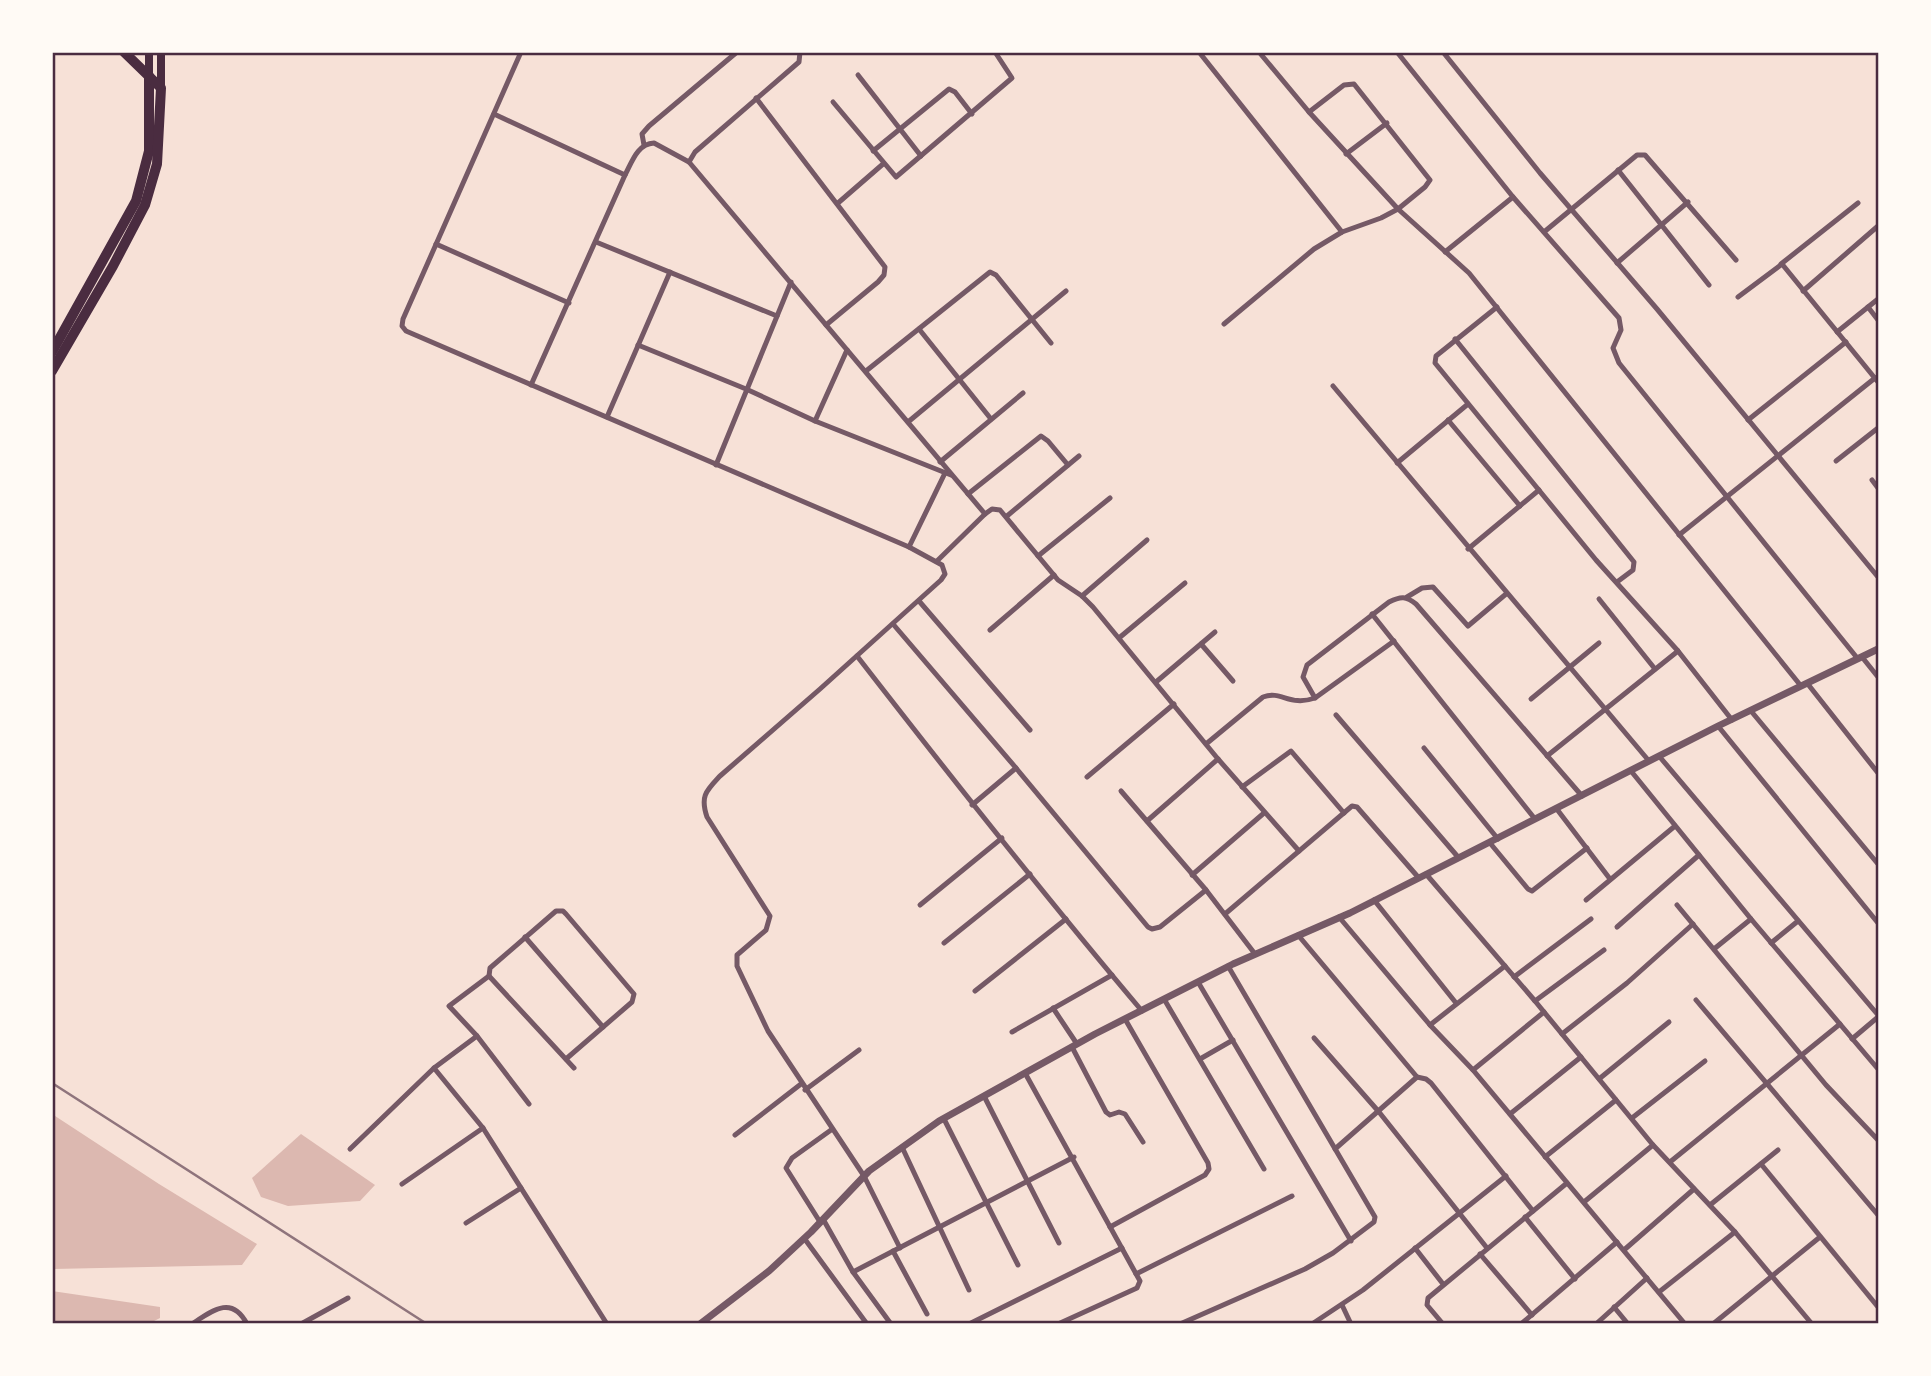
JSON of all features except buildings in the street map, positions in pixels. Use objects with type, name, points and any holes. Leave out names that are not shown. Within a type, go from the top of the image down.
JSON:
[{"type":"highway","points":[[52,371],[145,205],[153,163],[161,88],[124,52]]},
{"type":"highway","points":[[52,352],[136,201],[153,163],[149,76]]},
{"type":"main road","points":[[149,52],[149,76]]},
{"type":"main road","points":[[160,52],[161,88]]},
{"type":"street","points":[[522,52],[402,326],[411,334],[909,547],[937,561],[942,565],[945,574],[919,601],[720,776],[707,790],[703,804],[707,817],[770,916],[766,930],[735,960],[764,1024],[831,1130],[864,1176],[926,1314]]},
{"type":"street","points":[[531,385],[625,175],[643,145],[642,134],[645,129],[737,52]]},
{"type":"street","points":[[689,162],[695,152],[799,62],[800,52]]},
{"type":"street","points":[[833,102],[896,177],[1012,78],[995,52]]},
{"type":"street","points":[[1199,52],[1342,232]]},
{"type":"street","points":[[1259,52],[1346,154],[1398,209],[1469,273],[1679,535],[1878,773]]},
{"type":"street","points":[[1397,52],[1513,197],[1619,318],[1621,330],[1613,348],[1619,363],[1725,498],[1878,677]]},
{"type":"street","points":[[1443,52],[1878,577]]},
{"type":"street","points":[[858,75],[921,156]]},
{"type":"street","points":[[1224,324],[1314,249],[1342,232],[1398,209],[1430,180],[1359,87],[1350,82],[1309,111]]},
{"type":"street","points":[[873,151],[948,89],[955,92],[972,114]]},
{"type":"street","points":[[756,98],[885,267],[884,275],[826,325]]},
{"type":"street","points":[[494,114],[625,175]]},
{"type":"street","points":[[1346,154],[1387,123]]},
{"type":"street","points":[[643,145],[654,143],[689,162],[866,371],[948,474],[985,514]]},
{"type":"street","points":[[1544,232],[1637,155],[1645,155],[1736,260]]},
{"type":"street","points":[[838,204],[884,164]]},
{"type":"street","points":[[1618,170],[1709,285]]},
{"type":"street","points":[[1445,252],[1513,197]]},
{"type":"street","points":[[1617,263],[1688,202]]},
{"type":"street","points":[[1738,297],[1858,203]]},
{"type":"street","points":[[1803,291],[1878,226]]},
{"type":"street","points":[[596,242],[777,316]]},
{"type":"street","points":[[436,244],[569,303]]},
{"type":"street","points":[[1679,535],[1778,454],[1877,380],[1781,264]]},
{"type":"street","points":[[607,417],[670,272]]},
{"type":"street","points":[[866,371],[990,272],[996,275],[1051,343]]},
{"type":"street","points":[[716,465],[791,282]]},
{"type":"street","points":[[908,422],[1066,291]]},
{"type":"street","points":[[1837,332],[1878,299]]},
{"type":"street","points":[[1497,307],[1433,359],[1539,490],[1678,651],[1732,720]]},
{"type":"street","points":[[1868,307],[1878,320]]},
{"type":"street","points":[[919,329],[991,419]]},
{"type":"street","points":[[1455,339],[1634,562],[1633,569],[1617,582]]},
{"type":"street","points":[[1748,420],[1846,342]]},
{"type":"street","points":[[638,345],[746,389],[815,421],[948,474]]},
{"type":"street","points":[[815,421],[848,350]]},
{"type":"street","points":[[1333,386],[1649,762]]},
{"type":"street","points":[[940,462],[1023,393]]},
{"type":"street","points":[[1397,463],[1468,404]]},
{"type":"street","points":[[1448,420],[1520,506]]},
{"type":"street","points":[[1836,461],[1878,428]]},
{"type":"street","points":[[968,494],[1041,436],[1068,465]]},
{"type":"street","points":[[1007,516],[1079,456]]},
{"type":"street","points":[[909,547],[948,474]]},
{"type":"street","points":[[1872,480],[1878,488]]},
{"type":"street","points":[[1468,549],[1539,490]]},
{"type":"street","points":[[1038,556],[1110,498]]},
{"type":"street","points":[[937,561],[985,514],[996,508],[1007,516],[1054,575],[1082,596],[1119,638],[1218,759],[1299,851]]},
{"type":"street","points":[[1082,596],[1147,540]]},
{"type":"street","points":[[990,630],[1054,575]]},
{"type":"street","points":[[1119,638],[1185,583]]},
{"type":"street","points":[[1315,698],[1303,677],[1307,664],[1389,602],[1399,597],[1407,597],[1422,588],[1433,587],[1468,626],[1506,594]]},
{"type":"street","points":[[1407,597],[1416,604],[1582,796]]},
{"type":"street","points":[[1599,599],[1655,669]]},
{"type":"street","points":[[919,601],[1030,730]]},
{"type":"street","points":[[1372,614],[1535,819]]},
{"type":"street","points":[[893,624],[1152,929],[1160,927],[1206,890]]},
{"type":"street","points":[[1156,682],[1216,632]]},
{"type":"street","points":[[1206,744],[1263,697],[1270,694],[1303,703],[1315,698],[1394,640]]},
{"type":"street","points":[[1531,699],[1600,643]]},
{"type":"street","points":[[1201,644],[1233,681]]},
{"type":"street","points":[[700,1324],[769,1271],[864,1176],[944,1119],[984,1096],[1074,1045],[1228,966],[1374,900],[1718,726],[1878,649]]},
{"type":"street","points":[[1547,756],[1678,651]]},
{"type":"street","points":[[857,656],[972,805],[1002,838],[1142,1011]]},
{"type":"street","points":[[1087,777],[1174,705]]},
{"type":"street","points":[[1751,710],[1878,864]]},
{"type":"street","points":[[1336,715],[1458,857]]},
{"type":"street","points":[[1718,726],[1878,922]]},
{"type":"street","points":[[1423,748],[1498,839]]},
{"type":"street","points":[[1242,787],[1291,751],[1344,813]]},
{"type":"street","points":[[1659,756],[1878,1016],[1852,1039]]},
{"type":"street","points":[[1147,821],[1218,759]]},
{"type":"street","points":[[972,805],[1016,768]]},
{"type":"street","points":[[1631,771],[1878,1069]]},
{"type":"street","points":[[1121,791],[1206,890],[1255,954]]},
{"type":"street","points":[[1225,914],[1352,806],[1357,807],[1514,977],[1654,1145],[1773,1275],[1812,1324]]},
{"type":"street","points":[[1556,808],[1610,879]]},
{"type":"street","points":[[1192,874],[1264,813]]},
{"type":"street","points":[[1586,900],[1675,825]]},
{"type":"street","points":[[920,905],[1002,838]]},
{"type":"street","points":[[1490,843],[1532,891],[1587,848]]},
{"type":"street","points":[[1616,927],[1699,855]]},
{"type":"street","points":[[944,943],[1030,874]]},
{"type":"street","points":[[1374,900],[1456,1003]]},
{"type":"street","points":[[1677,905],[1802,1056],[1878,1140]]},
{"type":"street","points":[[529,1104],[477,1036],[449,1006],[489,976],[490,968],[556,911],[566,914],[634,994],[632,1002],[566,1059]]},
{"type":"street","points":[[1339,917],[1510,1114],[1685,1324]]},
{"type":"street","points":[[975,991],[1066,919]]},
{"type":"street","points":[[1514,977],[1591,919]]},
{"type":"street","points":[[1714,949],[1751,919]]},
{"type":"street","points":[[1771,943],[1798,920]]},
{"type":"street","points":[[1562,1034],[1619,990],[1693,924]]},
{"type":"street","points":[[1298,935],[1417,1077],[1431,1083],[1533,1211]]},
{"type":"street","points":[[525,937],[603,1027]]},
{"type":"street","points":[[1535,1001],[1604,950]]},
{"type":"street","points":[[1180,1324],[1305,1269],[1351,1241],[1374,1222],[1375,1213],[1228,966]]},
{"type":"street","points":[[1430,1025],[1504,966]]},
{"type":"street","points":[[1012,1032],[1112,975]]},
{"type":"street","points":[[489,976],[574,1068]]},
{"type":"street","points":[[1198,982],[1351,1241]]},
{"type":"street","points":[[1164,999],[1264,1169]]},
{"type":"street","points":[[1696,1000],[1878,1215]]},
{"type":"street","points":[[1054,1009],[1106,1112],[1110,1115],[1119,1112],[1125,1114],[1143,1142]]},
{"type":"street","points":[[1472,1070],[1544,1012]]},
{"type":"street","points":[[1110,1227],[1205,1175],[1209,1169],[1125,1018]]},
{"type":"street","points":[[1599,1079],[1669,1022]]},
{"type":"street","points":[[1670,1162],[1840,1024]]},
{"type":"street","points":[[350,1149],[435,1068],[477,1036]]},
{"type":"street","points":[[1314,1038],[1379,1112],[1487,1248]]},
{"type":"street","points":[[1200,1059],[1233,1041]]},
{"type":"street","points":[[735,1135],[859,1050]]},
{"type":"street","points":[[1510,1114],[1581,1057]]},
{"type":"street","points":[[1632,1118],[1705,1061]]},
{"type":"street","points":[[435,1068],[483,1128],[607,1324]]},
{"type":"street","points":[[1025,1073],[1074,1157],[1140,1281],[1137,1288],[1058,1324]]},
{"type":"street","points":[[1335,1149],[1417,1077]]},
{"type":"street","points":[[984,1096],[1059,1243]]},
{"type":"street","points":[[1545,1157],[1616,1100]]},
{"type":"street","points":[[944,1119],[1018,1265]]},
{"type":"street","points":[[402,1184],[483,1128]]},
{"type":"street","points":[[831,1130],[792,1158],[786,1168],[853,1272],[891,1324]]},
{"type":"street","points":[[1584,1202],[1654,1145]]},
{"type":"street","points":[[902,1147],[969,1290]]},
{"type":"street","points":[[1710,1206],[1778,1150]]},
{"type":"street","points":[[853,1272],[1074,1157]]},
{"type":"street","points":[[1762,1164],[1878,1306]]},
{"type":"street","points":[[1312,1324],[1342,1306],[1506,1176]]},
{"type":"street","points":[[1443,1324],[1425,1301],[1567,1183]]},
{"type":"street","points":[[466,1223],[521,1188]]},
{"type":"street","points":[[1624,1250],[1694,1189]]},
{"type":"street","points":[[1136,1274],[1292,1196]]},
{"type":"street","points":[[1525,1217],[1574,1279]]},
{"type":"street","points":[[1659,1292],[1735,1232]]},
{"type":"street","points":[[1713,1324],[1820,1237]]},
{"type":"street","points":[[804,1238],[867,1324]]},
{"type":"street","points":[[1521,1324],[1617,1242]]},
{"type":"street","points":[[969,1324],[1122,1248]]},
{"type":"street","points":[[1415,1248],[1443,1284]]},
{"type":"street","points":[[1480,1254],[1532,1315]]},
{"type":"street","points":[[1596,1324],[1647,1278]]},
{"type":"street","points":[[301,1324],[348,1298]]},
{"type":"street","points":[[192,1324],[219,1308],[228,1306],[236,1309],[247,1324]]},
{"type":"street","points":[[1342,1306],[1351,1324]]},
{"type":"street","points":[[1614,1307],[1628,1324]]},
{"type":"street","points":[[1672,1324],[1680,1317]]},
{"type":"shaded area","points":[[52,1114],[257,1244],[242,1265],[53,1269]]},
{"type":"shaded area","points":[[301,1134],[375,1185],[360,1201],[288,1206],[261,1197],[252,1178]]},
{"type":"shaded area","points":[[52,1291],[160,1307],[160,1318],[148,1324],[53,1323]]},
{"type":"railway","points":[[52,1083],[427,1324]]}]
